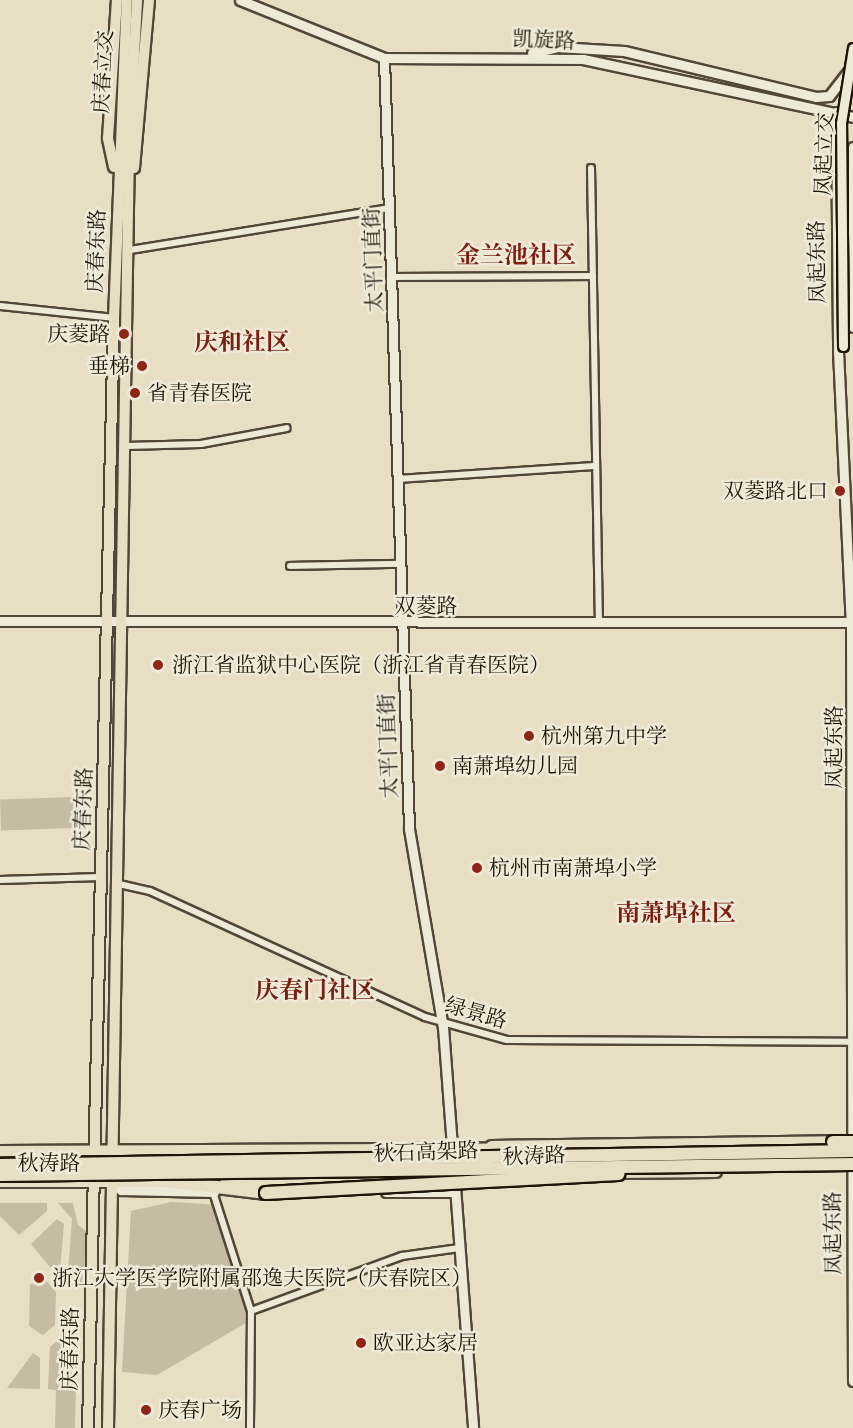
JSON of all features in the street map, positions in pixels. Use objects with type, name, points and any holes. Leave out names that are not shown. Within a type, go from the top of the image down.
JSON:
[{"type":"highway","points":[[492,1148],[578,1145],[852,1147]]},
{"type":"highway","name":"秋石高架路","points":[[0,1165],[852,1147]]},
{"type":"highway","points":[[167,1181],[266,1192],[720,1167]]},
{"type":"highway","name":"秋石高架路","points":[[0,1175],[852,1167]]},
{"type":"main road","name":"庆春东路","points":[[117,0],[108,138],[118,192]]},
{"type":"main road","name":"庆春立交","points":[[124,146],[127,0]]},
{"type":"main road","name":"庆春立交","points":[[124,146],[137,0]]},
{"type":"main road","name":"庆春东路","points":[[108,1428],[130,204],[149,0]]},
{"type":"main road","name":"凯旋路","points":[[240,0],[384,58],[520,56],[613,64],[853,117]]},
{"type":"main road","points":[[520,56],[558,47],[624,51],[816,97],[829,96],[848,72]]},
{"type":"main road","name":"凤起立交","points":[[846,441],[841,123],[853,48]]},
{"type":"main road","name":"太平门直街","points":[[384,58],[409,829],[442,1018],[473,1428]]},
{"type":"main road","name":"凤起东路","points":[[836,112],[838,351],[846,441],[852,622],[853,1381]]},
{"type":"main road","name":"庆春东路","points":[[88,1428],[114,318],[118,192],[124,146]]},
{"type":"main road","name":"庆春东路","points":[[124,146],[130,204]]},
{"type":"main road","name":"凤起立交","points":[[853,147],[853,327]]},
{"type":"main road","name":"双菱路","points":[[0,621],[401,624],[852,622]]},
{"type":"main road","name":"秋涛路","points":[[0,1151],[852,1147]]},
{"type":"main road","name":"秋涛路","points":[[0,1182],[453,1179],[852,1167]]},
{"type":"main road","points":[[111,1182],[121,1190],[454,1192]]},
{"type":"street","points":[[591,168],[599,624]]},
{"type":"street","points":[[130,250],[389,208]]},
{"type":"street","points":[[392,277],[592,276]]},
{"type":"street","points":[[0,306],[114,318]]},
{"type":"street","points":[[127,446],[201,444],[287,428]]},
{"type":"street","points":[[397,479],[595,466]]},
{"type":"street","points":[[290,566],[399,564]]},
{"type":"street","points":[[0,880],[101,877]]},
{"type":"street","name":"绿景路","points":[[119,884],[150,891],[425,1017],[442,1018],[507,1040],[852,1042]]},
{"type":"street","points":[[213,1192],[251,1311],[250,1428]]},
{"type":"street","points":[[251,1311],[402,1256],[459,1248]]},
{"type":"shaded area","points":[[73,797],[74,828],[1,831],[0,800]]},
{"type":"shaded area","points":[[171,1202],[222,1205],[251,1320],[157,1375],[122,1372],[131,1211]]},
{"type":"shaded area","points":[[0,1203],[47,1203],[47,1211],[19,1235],[0,1216]]},
{"type":"shaded area","points":[[58,1203],[73,1203],[78,1225],[86,1231],[84,1285],[67,1285],[72,1219]]},
{"type":"shaded area","points":[[57,1219],[64,1224],[60,1271],[54,1272],[31,1244]]},
{"type":"shaded area","points":[[43,1277],[56,1292],[55,1325],[43,1335],[29,1326],[30,1285]]},
{"type":"shaded area","points":[[69,1331],[77,1332],[75,1428],[55,1428],[56,1390],[48,1389],[50,1347]]},
{"type":"shaded area","points":[[33,1353],[40,1358],[40,1389],[7,1388]]},
{"type":"place","name":"庆菱路","points":[[124,334]]},
{"type":"place","name":"垂梯","points":[[142,366]]},
{"type":"place","name":"省青春医院","points":[[135,393]]},
{"type":"place","name":"双菱路北口","points":[[840,491]]},
{"type":"place","name":"浙江省监狱中心医院（浙江省青春医院）","points":[[158,665]]},
{"type":"place","name":"杭州第九中学","points":[[529,736]]},
{"type":"place","name":"南萧埠幼儿园","points":[[440,766]]},
{"type":"place","name":"杭州市南萧埠小学","points":[[477,868]]},
{"type":"place","name":"浙江大学医学院附属邵逸夫医院（庆春院区）","points":[[39,1278]]},
{"type":"place","name":"欧亚达家居","points":[[361,1343]]},
{"type":"place","name":"庆春广场","points":[[146,1410]]},
{"type":"district","name":"金兰池社区","points":[[516,256]]},
{"type":"district","name":"庆和社区","points":[[242,343]]},
{"type":"district","name":"南萧埠社区","points":[[676,914]]},
{"type":"district","name":"庆春门社区","points":[[315,991]]}]
